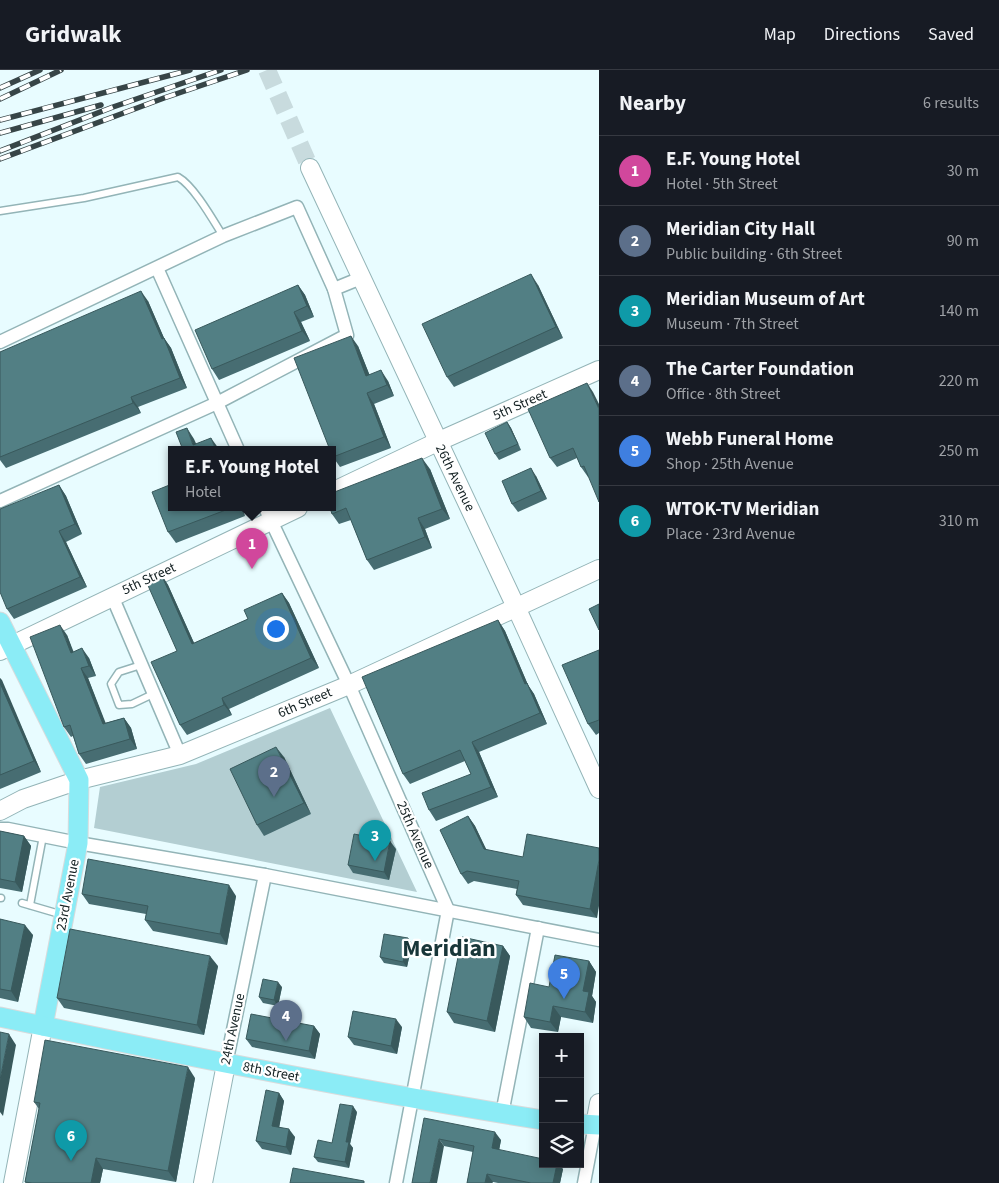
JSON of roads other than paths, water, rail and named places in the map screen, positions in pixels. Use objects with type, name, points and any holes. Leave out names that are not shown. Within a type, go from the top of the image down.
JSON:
[{"type":"main road","name":"23rd Avenue","points":[[0,622],[5,648],[78,780],[78,844],[43,1026]]},
{"type":"main road","name":"8th Street","points":[[0,1017],[226,1064],[412,1099],[539,1119]]},
{"type":"street","name":"26th Avenue","points":[[310,168],[597,778]]},
{"type":"street","points":[[0,342],[223,236],[297,207],[334,289],[347,335],[216,403],[0,501]]},
{"type":"street","points":[[156,268],[236,446]]},
{"type":"street","points":[[334,289],[361,278]]},
{"type":"street","name":"5th Street","points":[[336,490],[599,370]]},
{"type":"street","name":"5th Street","points":[[5,648],[112,596],[268,514],[283,511]]},
{"type":"street","name":"25th Avenue","points":[[268,514],[349,685],[448,910]]},
{"type":"street","name":"6th Street","points":[[0,811],[23,799],[78,780],[180,755],[349,685],[599,568]]},
{"type":"street","points":[[112,596],[180,755]]},
{"type":"street","points":[[0,829],[8,828],[78,844],[265,875],[599,940]]},
{"type":"street","name":"24th Avenue","points":[[203,1183],[265,875]]},
{"type":"street","points":[[396,1183],[448,910]]},
{"type":"street","points":[[502,1114],[538,928]]},
{"type":"street","name":"23rd Avenue","points":[[13,1183],[43,1026]]},
{"type":"street","points":[[584,1183],[591,1125],[599,1103]]},
{"type":"lane","points":[[0,211],[84,198],[178,177],[184,180],[223,236]]},
{"type":"lane","points":[[141,665],[119,672],[110,684],[119,705],[132,704],[153,694]]},
{"type":"lane","points":[[30,905],[43,836]]},
{"type":"lane","points":[[22,903],[64,916]]},
{"type":"tunnel","points":[[267,70],[310,168]]},
{"type":"railway","points":[[0,88],[40,70]]},
{"type":"railway","points":[[0,99],[61,70]]},
{"type":"railway","points":[[0,120],[190,70]]},
{"type":"railway","points":[[0,151],[113,107],[221,70]]},
{"type":"railway","points":[[0,159],[164,98],[247,70]]},
{"type":"railway","points":[[0,133],[101,105]]},
{"type":"place","name":"E.F. Young Hotel","points":[[252,569]]},
{"type":"place","name":"Meridian City Hall","points":[[274,797]]},
{"type":"place","name":"Meridian Museum of Art","points":[[375,861]]},
{"type":"place","name":"Webb Funeral Home","points":[[564,999]]},
{"type":"place","name":"The Carter Foundation","points":[[286,1041]]},
{"type":"place","name":"WTOK-TV Meridian","points":[[71,1161]]},
{"type":"district","name":"Meridian","points":[[449,948]]}]
